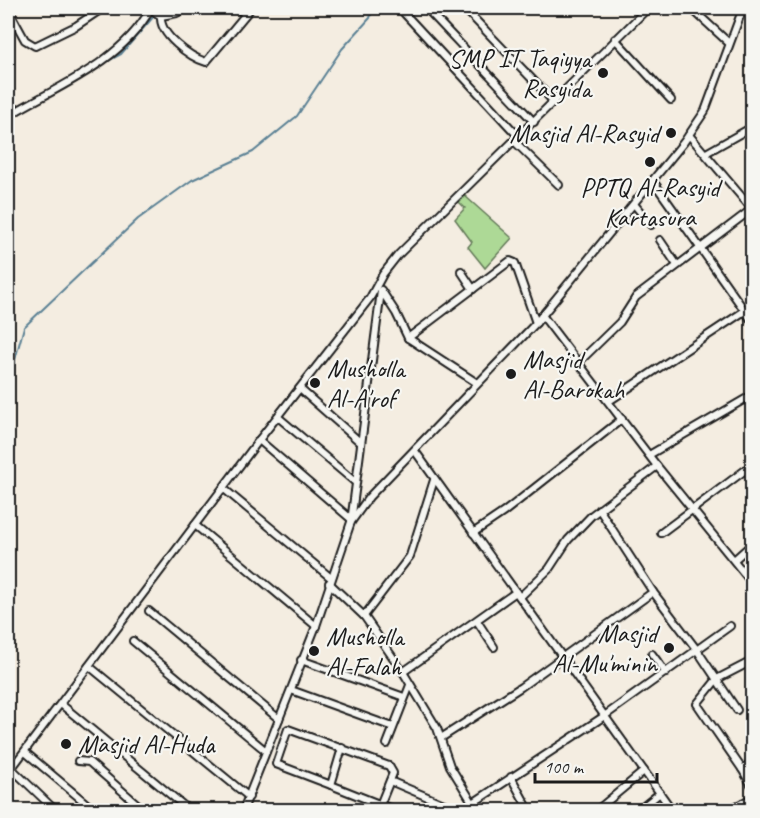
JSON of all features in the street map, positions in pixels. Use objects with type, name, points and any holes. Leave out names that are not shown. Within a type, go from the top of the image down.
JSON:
[{"type":"street","points":[[8,9],[27,43],[35,46],[104,8]]},
{"type":"street","points":[[154,12],[177,13],[186,8]]},
{"type":"street","points":[[237,8],[245,14]]},
{"type":"street","points":[[154,12],[166,33],[185,50],[207,62],[251,8]]},
{"type":"street","points":[[426,8],[534,122]]},
{"type":"street","points":[[464,8],[554,102]]},
{"type":"street","points":[[55,810],[9,767],[25,752],[62,705],[259,440],[370,298],[377,284],[411,240],[517,139],[648,8]]},
{"type":"street","points":[[691,8],[729,43]]},
{"type":"street","points":[[351,521],[369,497],[536,323],[634,204],[655,184],[691,137],[705,111],[743,8]]},
{"type":"street","points":[[8,117],[111,56],[154,12]]},
{"type":"street","points":[[404,13],[559,185]]},
{"type":"street","points":[[615,39],[671,100]]},
{"type":"street","points":[[706,153],[753,127]]},
{"type":"street","points":[[579,363],[620,322],[636,297],[752,209],[691,137]]},
{"type":"street","points":[[655,184],[753,321]]},
{"type":"street","points":[[634,204],[651,225]]},
{"type":"street","points":[[660,240],[677,265]]},
{"type":"street","points":[[408,338],[513,262],[519,272],[536,323]]},
{"type":"street","points":[[461,271],[473,289]]},
{"type":"street","points":[[377,284],[402,322],[408,338],[477,383]]},
{"type":"street","points":[[243,810],[316,626],[351,521],[381,291]]},
{"type":"street","points":[[609,401],[753,306]]},
{"type":"street","points":[[543,315],[657,466],[753,583]]},
{"type":"street","points":[[300,389],[360,442]]},
{"type":"street","points":[[649,455],[753,395]]},
{"type":"street","points":[[278,417],[355,482]]},
{"type":"street","points":[[472,533],[504,513],[622,419]]},
{"type":"street","points":[[259,440],[351,521]]},
{"type":"street","points":[[415,451],[603,717],[672,810]]},
{"type":"street","points":[[662,533],[753,465]]},
{"type":"street","points":[[403,672],[545,573],[568,540],[599,510],[657,466]]},
{"type":"street","points":[[364,616],[410,556],[434,480]]},
{"type":"street","points":[[223,488],[330,580],[364,616],[403,672],[438,729],[450,766],[477,810]]},
{"type":"street","points":[[599,510],[653,592],[697,650],[737,710]]},
{"type":"street","points":[[195,525],[316,626]]},
{"type":"street","points":[[734,560],[753,544]]},
{"type":"street","points":[[441,738],[562,658],[653,592]]},
{"type":"street","points":[[149,611],[279,719]]},
{"type":"street","points":[[477,621],[494,647]]},
{"type":"street","points":[[473,803],[603,717],[730,626]]},
{"type":"street","points":[[133,641],[266,751]]},
{"type":"street","points":[[652,654],[666,673]]},
{"type":"street","points":[[301,660],[404,697]]},
{"type":"street","points":[[753,661],[717,679],[697,704],[753,786]]},
{"type":"street","points":[[89,666],[249,797]]},
{"type":"street","points":[[387,744],[410,685]]},
{"type":"street","points":[[291,690],[393,728]]},
{"type":"street","points":[[62,705],[189,810]]},
{"type":"street","points":[[379,808],[393,773],[389,766],[288,729],[276,761],[277,766],[331,785],[379,808],[394,810]]},
{"type":"street","points":[[270,744],[280,748]]},
{"type":"street","points":[[331,785],[342,748]]},
{"type":"street","points":[[25,752],[94,810]]},
{"type":"street","points":[[78,761],[89,762],[144,810]]},
{"type":"street","points":[[742,769],[753,762]]},
{"type":"street","points":[[597,810],[644,771]]},
{"type":"street","points":[[511,777],[529,810]]},
{"type":"street","points":[[390,781],[458,810]]},
{"type":"street","points":[[639,810],[660,793]]},
{"type":"street","points":[[729,810],[753,798]]},
{"type":"green space","points":[[465,196],[512,238],[485,268],[468,247],[472,242],[455,219],[465,208],[459,202]]},
{"type":"waterway","points":[[104,63],[121,54],[161,8]]},
{"type":"waterway","points":[[8,385],[24,327],[138,219],[192,180],[253,152],[297,116],[342,49],[370,18],[373,8]]},
{"type":"place","name":"SMP IT Taqiyya Rasyida","points":[[603,73]]},
{"type":"place","name":"Masjid Al-Rasyid","points":[[671,133]]},
{"type":"place","name":"PPTQ Al-Rasyid Kartasura","points":[[650,162]]},
{"type":"place","name":"Masjid Al-Barokah","points":[[511,374]]},
{"type":"place","name":"Musholla Al-A'rof","points":[[315,383]]},
{"type":"place","name":"Masjid Al-Mu'minin","points":[[669,648]]},
{"type":"place","name":"Musholla Al-Falah","points":[[314,651]]},
{"type":"place","name":"Masjid Al-Huda","points":[[66,744]]}]
